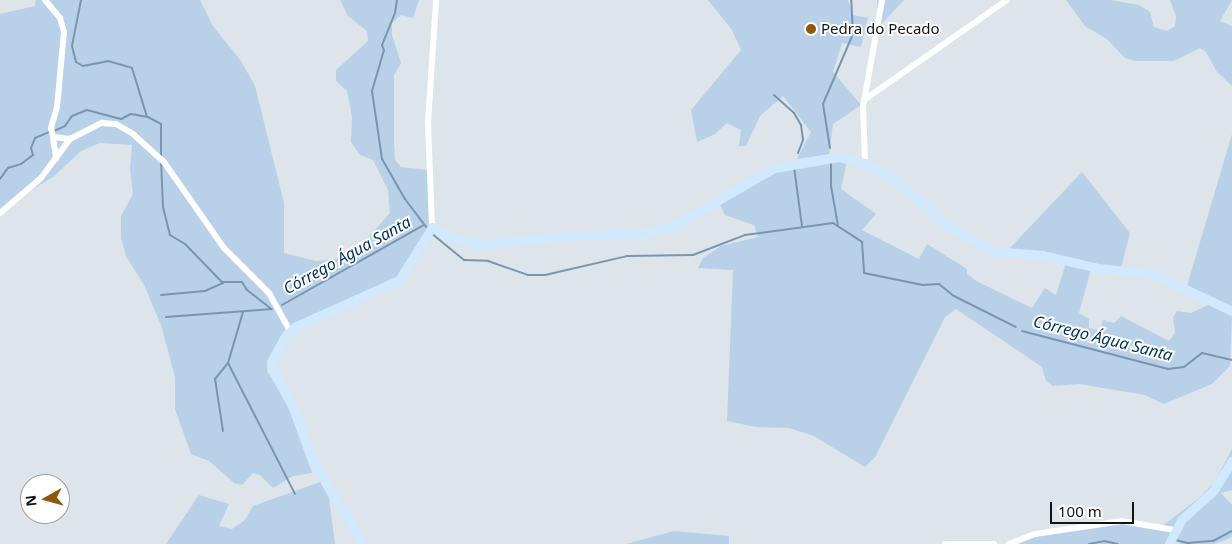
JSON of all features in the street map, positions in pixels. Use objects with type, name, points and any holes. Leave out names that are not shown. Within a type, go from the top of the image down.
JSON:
[{"type":"street","points":[[44,0],[60,18],[64,32],[57,107],[52,133],[56,159]]},
{"type":"street","points":[[363,544],[313,462],[292,408],[272,370],[274,353],[290,331],[310,318],[395,283],[402,276],[432,227],[428,128],[436,0]]},
{"type":"street","points":[[865,163],[864,100],[882,0]]},
{"type":"street","points":[[864,100],[1007,0]]},
{"type":"street","points":[[0,213],[41,178],[70,139],[110,122],[133,134],[164,162],[224,248],[269,293],[290,331]]},
{"type":"street","points":[[52,133],[70,139]]},
{"type":"street","points":[[432,227],[458,240],[481,245],[562,236],[641,234],[676,224],[774,168],[833,156],[865,163],[894,179],[948,226],[993,251],[1042,255],[1109,270],[1154,274],[1232,311]]},
{"type":"street","points":[[1169,544],[1174,530],[1185,516],[1213,491],[1232,460]]},
{"type":"street","points":[[1009,544],[1035,534],[1107,522],[1135,521],[1174,530]]},
{"type":"street","points":[[945,544],[994,544]]},
{"type":"shaded area","points":[[36,0],[200,0],[213,26],[241,61],[255,86],[284,203],[284,253],[316,261],[351,257],[390,213],[388,190],[373,160],[360,155],[351,142],[352,117],[347,91],[336,81],[336,70],[368,41],[367,31],[348,16],[340,0],[419,0],[413,18],[401,15],[392,23],[392,35],[401,63],[394,75],[394,144],[395,160],[401,167],[427,170],[431,221],[398,277],[295,323],[284,331],[267,361],[267,371],[287,403],[312,473],[293,476],[273,488],[260,475],[253,473],[242,485],[234,483],[209,461],[191,454],[175,409],[175,377],[161,325],[144,285],[126,256],[121,238],[121,216],[133,194],[130,169],[132,145],[100,143],[81,151],[53,177],[8,204],[0,214],[0,14],[35,6]]},
{"type":"shaded area","points":[[708,0],[848,0],[853,15],[868,18],[861,47],[842,43],[833,72],[861,105],[833,124],[829,154],[797,159],[811,132],[783,96],[760,116],[746,146],[739,146],[741,130],[727,123],[715,134],[697,142],[691,110],[741,50],[732,30]]},
{"type":"shaded area","points":[[877,0],[904,0],[879,27]]},
{"type":"shaded area","points":[[1066,0],[1111,0],[1139,5],[1150,12],[1154,27],[1167,31],[1175,26],[1176,17],[1170,0],[1232,0],[1220,21],[1232,26],[1232,86],[1217,72],[1206,52],[1200,48],[1174,61],[1135,61],[1125,58],[1107,39],[1085,26]]},
{"type":"shaded area","points":[[1232,134],[1232,307],[1187,286]]},
{"type":"shaded area","points":[[847,160],[841,189],[876,214],[862,230],[919,259],[927,244],[967,269],[967,274],[978,282],[1032,308],[1045,288],[1056,295],[1066,263],[1091,269],[1079,313],[1089,319],[1089,328],[1100,331],[1103,320],[1114,323],[1121,316],[1169,341],[1175,333],[1173,317],[1177,311],[1191,313],[1210,304],[1232,315],[1230,366],[1212,384],[1164,404],[1145,395],[1079,384],[1053,386],[1046,381],[1042,367],[956,309],[945,317],[875,457],[865,467],[814,436],[789,428],[756,427],[727,421],[733,270],[698,268],[703,258],[721,246],[758,237],[754,225],[725,215],[720,205],[724,198],[779,168]]},
{"type":"shaded area","points":[[1082,172],[1130,233],[1121,268],[1008,250]]},
{"type":"shaded area","points":[[1232,449],[1232,490],[1221,493],[1232,505],[1232,537],[1228,539],[1214,544],[1181,544],[1172,538],[1169,544],[1009,544],[1040,535],[1138,522],[1162,526],[1198,499],[1214,483]]},
{"type":"shaded area","points":[[320,482],[329,498],[335,544],[166,544],[199,495],[229,504],[219,526],[232,529],[245,520],[253,506]]},
{"type":"shaded area","points":[[674,531],[729,536],[729,544],[626,544]]},
{"type":"waterway","points":[[81,0],[72,46],[76,62],[83,66],[108,61],[132,68],[147,117]]},
{"type":"waterway","points":[[397,0],[395,13],[382,45],[384,50],[372,91],[382,159],[405,199],[426,227]]},
{"type":"waterway","points":[[830,148],[823,104],[853,34],[851,0]]},
{"type":"waterway","points":[[774,95],[794,113],[801,125],[803,140],[798,153]]},
{"type":"waterway","name":"Córrego Água Santa","points":[[54,131],[65,126],[72,116],[87,110],[121,119],[131,114],[148,117],[161,124],[161,156]]},
{"type":"waterway","name":"Córrego Água Santa","points":[[0,179],[8,168],[21,164],[33,155],[31,148],[35,138],[49,132]]},
{"type":"waterway","name":"Córrego Água Santa","points":[[161,160],[163,207],[170,235],[185,244],[222,282],[242,282],[247,290],[271,309]]},
{"type":"waterway","points":[[831,163],[831,186],[838,224]]},
{"type":"waterway","points":[[794,167],[802,226]]},
{"type":"waterway","name":"Córrego Água Santa","points":[[431,233],[464,260],[488,261],[528,275],[545,275],[627,256],[693,255],[745,235],[833,223],[862,242],[864,273],[923,285],[939,284],[954,296],[1016,327]]},
{"type":"waterway","name":"Córrego Água Santa","points":[[282,305],[424,225]]},
{"type":"waterway","points":[[161,295],[205,291],[223,283]]},
{"type":"waterway","points":[[166,317],[272,309]]},
{"type":"waterway","points":[[223,431],[215,379],[228,363],[243,312]]},
{"type":"waterway","name":"Córrego Água Santa","points":[[1022,331],[1168,369],[1184,367],[1202,353],[1232,360]]},
{"type":"waterway","points":[[228,363],[295,494]]},
{"type":"waterway","points":[[1175,540],[1188,543],[1213,541],[1232,531]]},
{"type":"waterway","points":[[1089,544],[1104,541],[1118,544]]},
{"type":"place","name":"Pedra do Pecado","points":[[811,29]]}]
